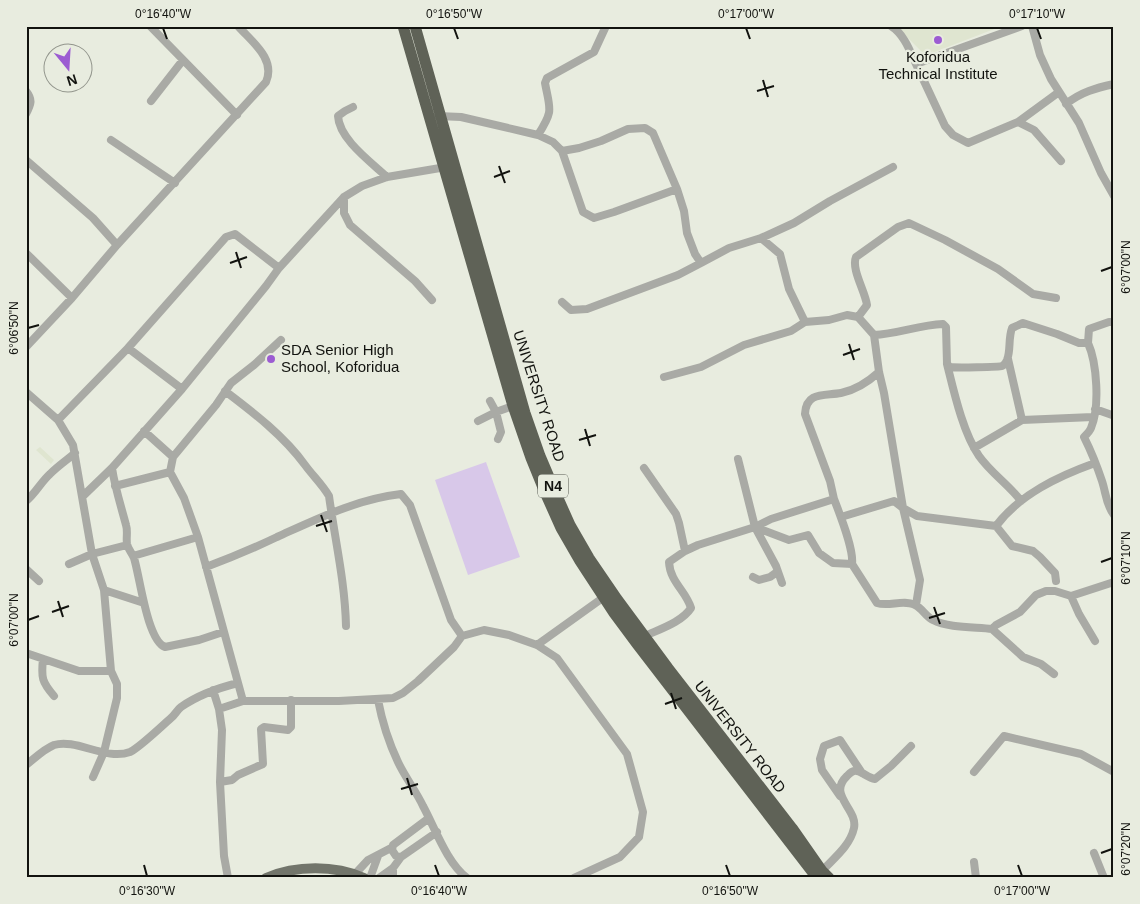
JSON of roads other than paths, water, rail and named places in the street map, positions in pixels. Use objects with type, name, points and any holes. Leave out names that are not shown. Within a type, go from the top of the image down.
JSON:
[{"type":"highway","name":"UNIVERSITY ROAD","points":[[403,26],[428,116],[449,166],[540,456],[575,534],[613,594],[645,636],[664,671]]},
{"type":"highway","name":"UNIVERSITY ROAD","points":[[415,26],[441,116],[449,166],[514,406],[531,458],[561,528],[614,613],[664,671],[823,876]]},
{"type":"main road","points":[[266,878],[289,871],[318,868],[360,876]]},
{"type":"street","points":[[150,26],[237,115]]},
{"type":"street","points":[[27,342],[72,298],[117,245],[266,82],[269,70],[268,62],[238,26]]},
{"type":"street","points":[[538,135],[546,123],[550,109],[550,99],[545,83],[547,78],[594,52],[606,26]]},
{"type":"street","points":[[891,26],[896,29],[905,41],[945,126],[953,135],[968,143],[1018,122],[1058,92]]},
{"type":"street","points":[[916,64],[1022,26]]},
{"type":"street","points":[[1032,26],[1040,55],[1058,92],[1079,123],[1101,173],[1112,187],[1114,196]]},
{"type":"street","points":[[151,101],[183,60]]},
{"type":"street","points":[[1066,104],[1078,95],[1114,84]]},
{"type":"street","points":[[26,91],[31,97],[31,104],[26,114]]},
{"type":"street","points":[[353,108],[338,116],[338,124],[349,141],[387,177]]},
{"type":"street","points":[[428,116],[461,117],[538,135],[554,142],[562,151],[583,212],[594,218],[677,189]]},
{"type":"street","points":[[1018,122],[1034,130],[1061,161]]},
{"type":"street","points":[[562,151],[587,146],[628,129],[646,128],[653,133],[677,189],[684,211],[687,232],[695,254],[701,263]]},
{"type":"street","points":[[111,140],[175,183]]},
{"type":"street","points":[[26,160],[93,218],[117,245]]},
{"type":"street","points":[[83,496],[112,468],[182,389],[279,268],[344,197],[362,186],[387,177],[449,166]]},
{"type":"street","points":[[562,302],[571,310],[587,309],[671,278],[729,248],[761,238],[812,214],[830,201],[893,167]]},
{"type":"street","points":[[344,197],[344,213],[350,225],[415,281],[432,300]]},
{"type":"street","points":[[858,317],[867,305],[855,267],[856,257],[898,227],[909,223],[998,269],[1033,294],[1056,298]]},
{"type":"street","points":[[58,420],[128,348],[226,237],[235,234],[279,268]]},
{"type":"street","points":[[761,238],[780,254],[789,289],[805,322]]},
{"type":"street","points":[[26,253],[72,298]]},
{"type":"street","points":[[664,377],[701,367],[744,345],[765,337],[791,331],[805,322],[829,320],[847,315],[858,317],[874,335],[903,508],[920,580],[916,605]]},
{"type":"street","points":[[1114,322],[1108,322],[1089,329],[1088,343],[1093,356],[1096,388],[1095,409],[1091,428],[1084,437],[1095,463],[1109,509],[1114,515]]},
{"type":"street","points":[[1022,420],[1008,359],[1009,336],[1012,328],[1023,323],[1079,343],[1088,343]]},
{"type":"street","points":[[874,335],[921,326],[943,324],[946,327],[947,364],[959,409],[974,448],[980,457],[1022,501]]},
{"type":"street","points":[[243,701],[198,537],[184,498],[170,472],[173,457],[216,405],[225,390],[281,340]]},
{"type":"street","points":[[128,348],[182,389]]},
{"type":"street","points":[[947,364],[950,368],[969,366],[995,368],[1002,366],[1008,359]]},
{"type":"street","points":[[879,372],[868,382],[841,393],[817,395],[805,407],[805,414],[841,517],[852,557],[852,564],[877,602],[884,605],[898,602],[916,605],[932,620],[992,629],[1023,657],[1041,664],[1054,674]]},
{"type":"street","points":[[225,390],[264,421],[300,456],[329,496],[341,566],[346,626]]},
{"type":"street","points":[[26,392],[58,420],[70,438],[75,453],[92,554],[104,590],[111,671],[117,684],[117,698],[104,752],[93,777]]},
{"type":"street","points":[[490,401],[496,412],[501,432],[498,440]]},
{"type":"street","points":[[478,421],[514,406]]},
{"type":"street","points":[[1095,409],[1114,414]]},
{"type":"street","points":[[974,448],[1022,420],[1093,418]]},
{"type":"street","points":[[144,431],[173,457]]},
{"type":"street","points":[[26,501],[32,497],[50,473],[75,453]]},
{"type":"street","points":[[738,459],[755,527],[782,583]]},
{"type":"street","points":[[996,526],[1010,511],[1038,489],[1054,480],[1095,463]]},
{"type":"street","points":[[112,468],[127,528],[127,545],[133,556],[144,603],[160,645],[165,647],[199,640],[223,632]]},
{"type":"street","points":[[644,468],[676,514],[680,524],[685,551]]},
{"type":"street","points":[[115,486],[170,472]]},
{"type":"street","points":[[206,567],[248,551],[331,513],[366,500],[401,494],[410,505],[451,620],[462,636]]},
{"type":"street","points":[[645,636],[679,619],[688,613],[691,608],[676,584],[670,571],[669,562],[698,545],[834,499]]},
{"type":"street","points":[[841,517],[894,501],[917,516],[996,526],[1012,546],[1033,551],[1040,557],[1055,572],[1056,581]]},
{"type":"street","points":[[755,527],[789,540],[808,536],[819,553],[833,563],[852,564]]},
{"type":"street","points":[[133,556],[198,537]]},
{"type":"street","points":[[69,564],[92,554],[127,545]]},
{"type":"street","points":[[26,569],[39,581]]},
{"type":"street","points":[[753,577],[759,580],[770,577],[778,572]]},
{"type":"street","points":[[992,629],[1020,612],[1036,595],[1046,591],[1055,591],[1071,596],[1114,582]]},
{"type":"street","points":[[104,590],[144,603]]},
{"type":"street","points":[[1071,596],[1078,614],[1095,642]]},
{"type":"street","points":[[537,645],[604,597]]},
{"type":"street","points":[[219,709],[243,701],[339,701],[393,698],[403,693],[454,647],[462,636],[484,630],[509,635],[537,645],[558,658],[627,754],[643,812],[640,837],[620,857],[574,878]]},
{"type":"street","points":[[26,653],[79,671],[111,671]]},
{"type":"street","points":[[43,660],[42,678],[44,684],[54,696]]},
{"type":"street","points":[[26,765],[55,745],[63,744],[112,755],[132,751],[180,708],[213,690],[238,683]]},
{"type":"street","points":[[213,690],[219,709],[222,730],[220,782],[224,856],[228,878]]},
{"type":"street","points":[[220,782],[232,780],[238,775],[263,764],[261,729],[264,727],[288,730],[291,727],[291,700]]},
{"type":"street","points":[[378,700],[388,738],[399,764],[458,871],[467,878]]},
{"type":"street","points":[[974,772],[1004,736],[1081,754],[1114,772]]},
{"type":"street","points":[[823,876],[849,842],[855,820],[822,770],[820,759],[824,746],[840,740],[862,773]]},
{"type":"street","points":[[843,800],[840,789],[841,783],[852,772],[858,771],[869,778],[875,779],[911,746]]},
{"type":"street","points":[[360,876],[368,860],[392,848],[430,818]]},
{"type":"street","points":[[380,878],[393,868],[400,857],[437,832]]},
{"type":"street","points":[[392,848],[396,856],[400,857]]},
{"type":"street","points":[[1094,853],[1104,878]]},
{"type":"street","points":[[378,856],[382,864],[393,868]]},
{"type":"street","points":[[370,878],[378,856]]},
{"type":"street","points":[[974,862],[976,878]]},
{"type":"street","points":[[393,868],[393,878]]},
{"type":"place","name":"Koforidua Technical Institute","points":[[938,40]]},
{"type":"place","name":"SDA Senior High School, Koforidua","points":[[271,359]]}]
